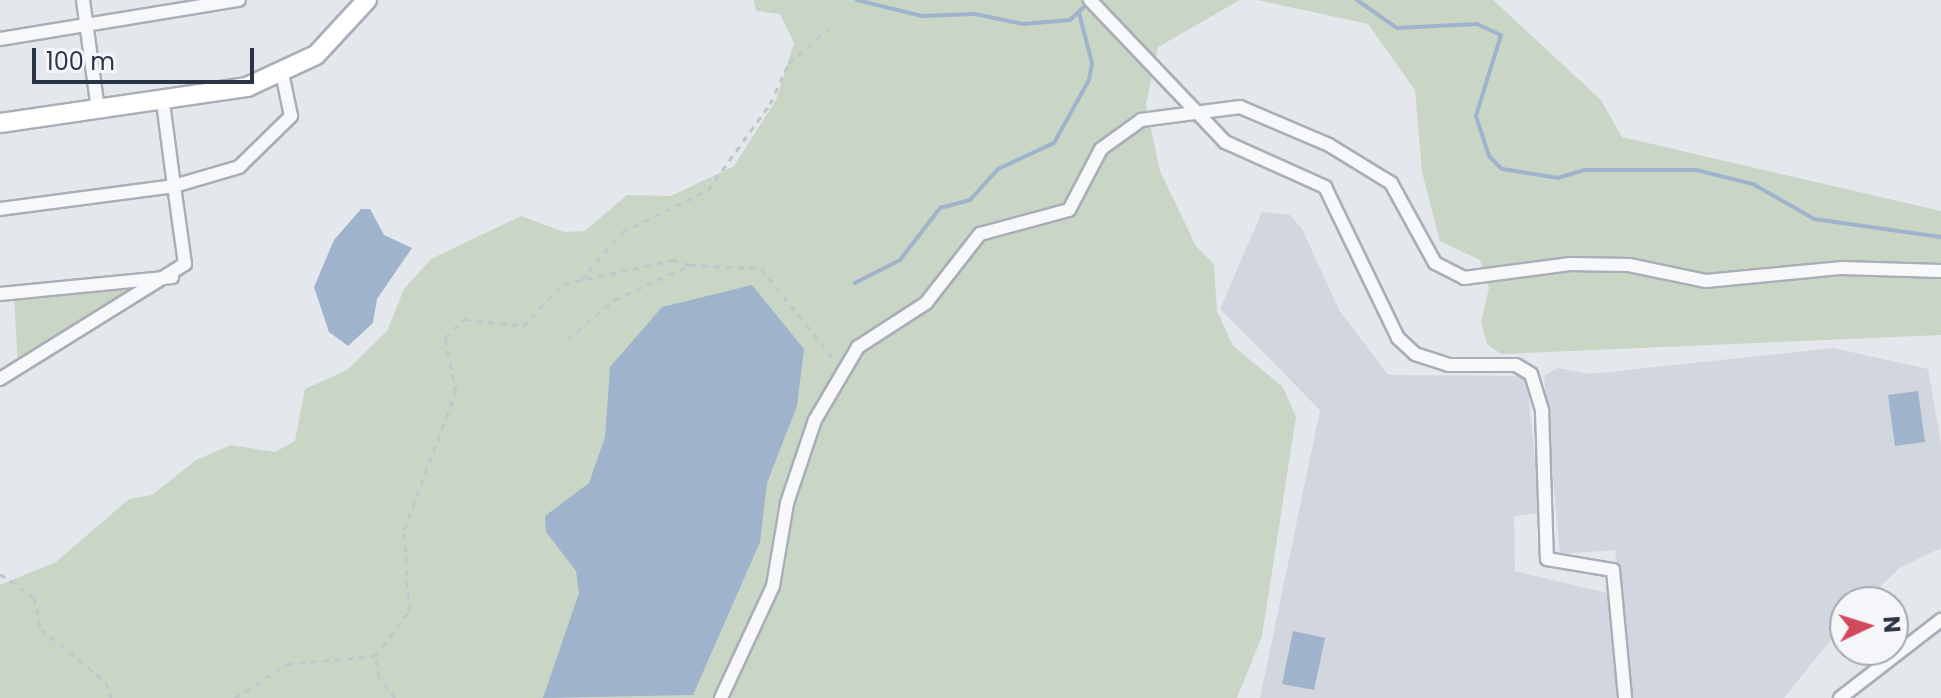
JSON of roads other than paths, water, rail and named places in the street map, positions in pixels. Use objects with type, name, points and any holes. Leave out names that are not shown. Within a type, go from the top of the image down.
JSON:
[{"type":"street","points":[[83,0],[98,110]]},
{"type":"street","points":[[0,39],[87,28],[239,0]]},
{"type":"street","points":[[0,123],[163,102],[282,73],[337,37],[365,1]]},
{"type":"street","points":[[1094,4],[1194,112],[1246,156],[1325,187],[1398,338],[1415,354],[1448,365],[1516,365],[1531,374],[1542,411],[1547,559],[1613,570],[1625,698]]},
{"type":"street","points":[[0,209],[174,186],[239,167],[291,116],[282,73]]},
{"type":"street","points":[[0,379],[172,277],[186,254],[163,102]]},
{"type":"street","points":[[721,698],[773,586],[785,513],[815,420],[845,367],[869,334],[935,295],[980,234],[1069,210],[1112,138],[1141,120],[1194,112],[1251,111],[1376,171],[1402,197],[1421,242],[1450,275],[1582,264],[1706,281],[1842,268],[1941,271]]},
{"type":"street","points":[[0,294],[172,277]]},
{"type":"street","points":[[1840,698],[1941,620]]},
{"type":"water","points":[[361,209],[370,209],[384,235],[412,248],[377,299],[373,323],[348,346],[329,332],[314,287],[334,240]]},
{"type":"water","points":[[752,285],[804,349],[797,406],[767,483],[760,542],[693,695],[543,698],[579,593],[576,571],[546,532],[545,516],[589,483],[605,437],[610,367],[662,307]]},
{"type":"water","points":[[1918,391],[1925,442],[1895,446],[1888,395]]},
{"type":"water","points":[[1293,631],[1325,638],[1314,690],[1282,684]]},
{"type":"waterway","points":[[857,0],[922,16],[975,14],[1023,24],[1070,20],[1089,2]]},
{"type":"waterway","points":[[1357,0],[1397,28],[1477,24],[1501,35],[1476,116],[1489,156],[1502,169],[1558,178],[1584,170],[1696,170],[1753,184],[1814,219],[1941,237]]},
{"type":"waterway","points":[[855,283],[900,260],[940,208],[970,200],[998,169],[1054,143],[1089,80],[1092,63],[1079,13]]}]
